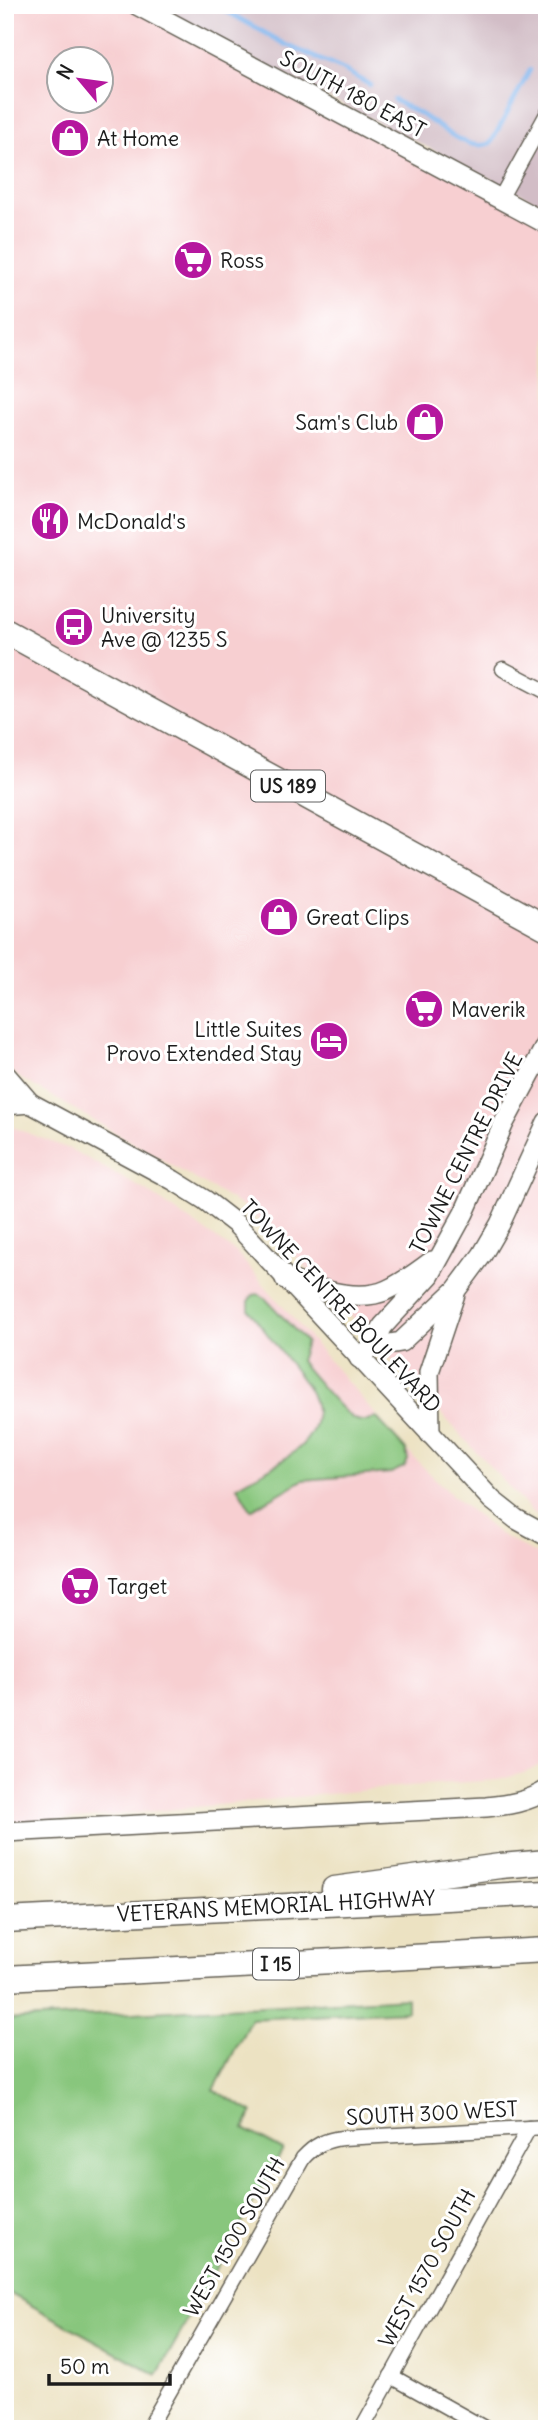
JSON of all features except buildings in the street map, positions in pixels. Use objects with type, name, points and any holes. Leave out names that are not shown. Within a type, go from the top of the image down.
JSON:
[{"type":"highway","name":"US 189","points":[[5,631],[547,928]]},
{"type":"highway","points":[[170,1912],[500,1866],[547,1862]]},
{"type":"highway","name":"VETERANS MEMORIAL HIGHWAY","points":[[5,1920],[547,1893]]},
{"type":"highway","name":"I 15","points":[[5,1978],[547,1950]]},
{"type":"street","name":"SOUTH 180 EAST","points":[[137,5],[547,224]]},
{"type":"street","points":[[500,199],[547,114]]},
{"type":"street","points":[[503,669],[547,692]]},
{"type":"street","name":"TOWNE CENTRE DRIVE","points":[[366,1353],[383,1326],[430,1275],[464,1213],[504,1123],[547,1043]]},
{"type":"street","points":[[5,1074],[30,1103]]},
{"type":"street","points":[[5,1105],[30,1103]]},
{"type":"street","name":"TOWNE CENTRE BOULEVARD","points":[[30,1103],[205,1200],[249,1236],[285,1279],[366,1353],[430,1434],[492,1500],[516,1519],[547,1536]]},
{"type":"street","points":[[366,1353],[401,1342],[456,1290],[482,1255],[500,1224],[547,1122]]},
{"type":"street","points":[[285,1279],[335,1292],[361,1295],[385,1291],[442,1254]]},
{"type":"street","points":[[430,1434],[429,1372],[456,1290]]},
{"type":"street","points":[[5,1832],[486,1807],[529,1800],[547,1790]]},
{"type":"street","name":"SOUTH 300 WEST","points":[[320,2143],[342,2138],[547,2127]]},
{"type":"street","name":"WEST 1570 SOUTH","points":[[362,2429],[529,2128]]},
{"type":"street","name":"WEST 1500 SOUTH","points":[[148,2429],[303,2158],[320,2143]]},
{"type":"street","points":[[391,2376],[486,2429]]},
{"type":"shaded area","points":[[5,5],[137,5],[547,223],[547,1520],[532,1512],[281,1240],[244,1207],[20,1078],[5,1066]]},
{"type":"shaded area","points":[[143,5],[547,5],[547,207]]},
{"type":"shaded area","points":[[5,1124],[72,1150],[148,1192],[236,1252],[406,1450],[452,1495],[498,1533],[547,1561],[547,1761],[527,1772],[498,1780],[408,1786],[5,1826]]},
{"type":"green space","points":[[259,1294],[306,1342],[300,1361],[335,1401],[354,1419],[365,1421],[376,1417],[406,1450],[408,1460],[404,1467],[391,1473],[303,1480],[251,1510],[237,1486],[299,1448],[310,1436],[316,1421],[315,1405],[307,1386],[249,1310],[249,1300],[253,1295]]},
{"type":"green space","points":[[407,1998],[407,2011],[251,2019],[214,2090],[252,2112],[244,2129],[283,2150],[157,2375],[5,2291],[5,2020]]},
{"type":"waterway","points":[[215,5],[287,45],[344,70],[370,85]]},
{"type":"waterway","points":[[544,46],[547,40]]},
{"type":"waterway","points":[[394,100],[458,139],[482,145],[491,143],[530,70]]},
{"type":"place","name":"At Home","points":[[70,138]]},
{"type":"place","name":"Ross","points":[[193,260]]},
{"type":"place","name":"Sam's Club","points":[[425,422]]},
{"type":"place","name":"McDonald's","points":[[50,521]]},
{"type":"place","name":"University Ave @ 1235 S","points":[[74,627]]},
{"type":"place","name":"Great Clips","points":[[279,917]]},
{"type":"place","name":"Maverik","points":[[424,1009]]},
{"type":"place","name":"Little Suites Provo Extended Stay","points":[[329,1041]]},
{"type":"place","name":"Target","points":[[80,1586]]}]
